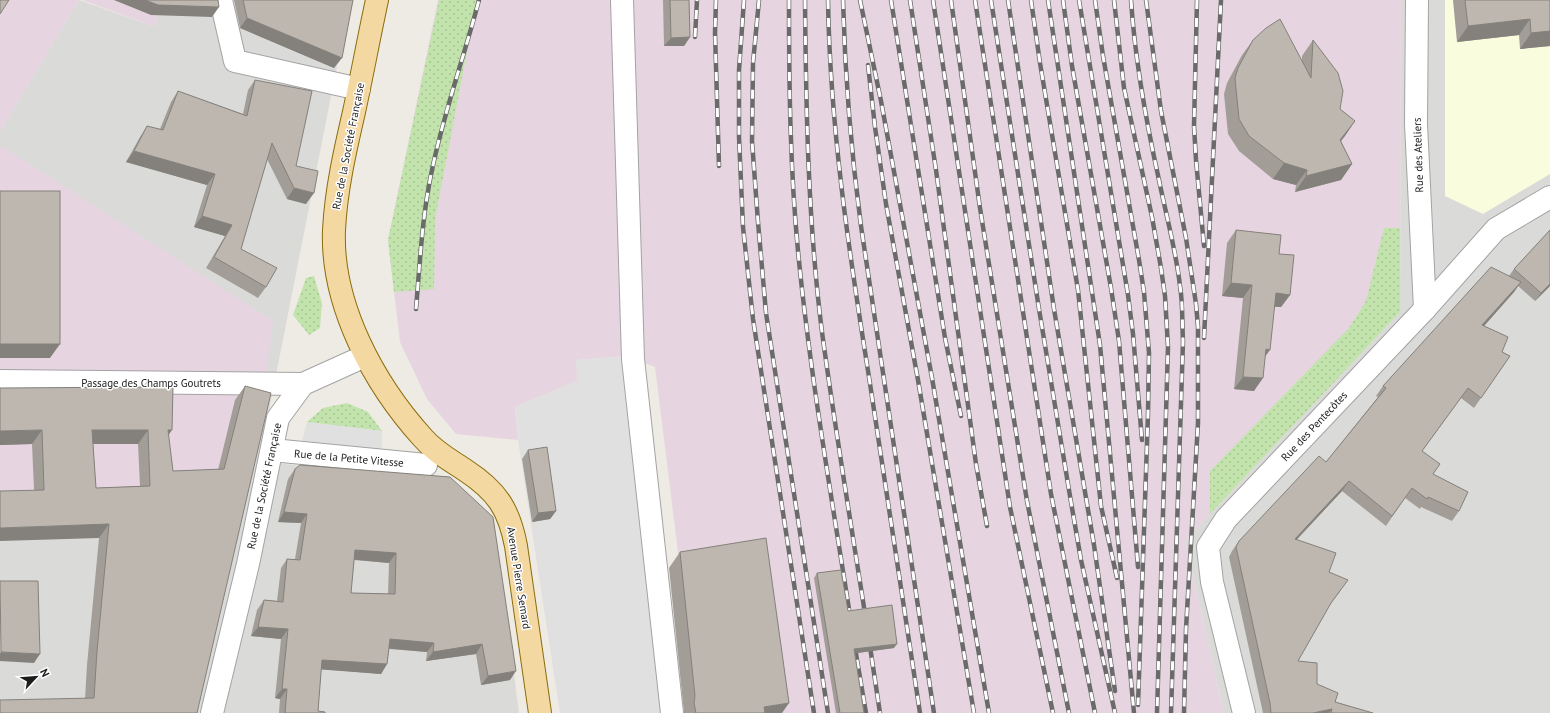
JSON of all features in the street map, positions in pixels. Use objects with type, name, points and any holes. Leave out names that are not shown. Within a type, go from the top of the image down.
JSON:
[{"type":"main road","name":"Rue de la Société Française","points":[[365,356],[352,325],[343,296],[336,266],[334,232],[342,164],[377,0]]},
{"type":"main road","name":"Avenue Pierre Semard","points":[[365,356],[393,401],[425,440],[444,457],[485,484],[498,499],[506,512],[512,528],[516,546],[540,713]]},
{"type":"street","points":[[221,0],[235,61],[359,89]]},
{"type":"street","points":[[622,0],[633,359],[672,713]]},
{"type":"street","name":"Rue des Ateliers","points":[[1417,0],[1416,124],[1425,309]]},
{"type":"street","name":"Rue des Pentecôtes","points":[[1244,713],[1212,582],[1208,547],[1226,519],[1425,309],[1496,229],[1550,197]]},
{"type":"street","name":"Rue de la Société Française","points":[[212,713],[248,564],[278,418],[303,384],[365,356]]},
{"type":"street","name":"Passage des Champs Goutrets","points":[[0,381],[303,384]]},
{"type":"street","name":"Rue de la Petite Vitesse","points":[[272,450],[426,465]]},
{"type":"shaded area","points":[[0,0],[79,0],[0,132]]},
{"type":"shaded area","points":[[79,0],[156,27],[159,0],[350,0],[259,461],[448,483],[494,521],[519,713],[191,713],[0,145],[0,132]]},
{"type":"shaded area","points":[[82,0],[159,0],[156,27]]},
{"type":"shaded area","points":[[438,0],[1401,0],[1400,312],[1185,541],[1224,713],[698,713],[655,367],[626,356],[577,360],[577,381],[515,407],[518,440],[456,434],[427,399],[400,342],[388,240]]},
{"type":"shaded area","points":[[1401,0],[1550,0],[1550,713],[1224,713],[1185,541],[1400,312]]},
{"type":"shaded area","points":[[1445,0],[1550,0],[1550,174],[1483,214],[1445,196]]},
{"type":"shaded area","points":[[0,145],[273,321],[262,406],[250,460],[152,499],[0,508]]},
{"type":"shaded area","points":[[626,356],[666,713],[560,713],[518,440],[515,407],[577,381],[576,360]]},
{"type":"shaded area","points":[[307,422],[382,431],[381,469],[298,457]]},
{"type":"shaded area","points":[[152,499],[130,713],[0,713],[0,508]]},
{"type":"green space","points":[[439,0],[477,0],[435,219],[434,289],[394,292],[388,240]]},
{"type":"green space","points":[[1384,228],[1400,228],[1400,312],[1210,514],[1210,471],[1349,328],[1366,301]]},
{"type":"green space","points":[[314,276],[322,303],[320,328],[309,335],[293,315],[306,278]]},
{"type":"green space","points":[[347,403],[368,412],[382,431],[307,422],[323,408]]},
{"type":"building","points":[[0,0],[9,0],[0,14]]},
{"type":"building","points":[[145,0],[218,0],[219,7],[158,5]]},
{"type":"building","points":[[243,0],[353,0],[342,58],[247,18]]},
{"type":"building","points":[[670,0],[689,0],[690,37],[671,38]]},
{"type":"building","points":[[1465,0],[1550,0],[1550,31],[1531,33],[1530,19],[1468,26]]},
{"type":"building","points":[[1280,19],[1311,78],[1313,40],[1338,73],[1343,91],[1340,109],[1355,121],[1340,140],[1352,164],[1306,176],[1307,170],[1284,163],[1249,136],[1239,119],[1235,78],[1238,68],[1253,40],[1266,28]]},
{"type":"building","points":[[255,80],[312,91],[296,166],[318,171],[314,193],[294,188],[272,143],[241,249],[277,268],[266,287],[214,257],[232,225],[202,216],[215,174],[134,151],[147,126],[163,130],[178,91],[247,116]]},
{"type":"building","points":[[0,191],[60,191],[60,344],[0,344]]},
{"type":"building","points":[[1236,230],[1281,235],[1279,254],[1294,255],[1290,295],[1276,293],[1270,350],[1266,349],[1263,378],[1243,377],[1252,285],[1231,283]]},
{"type":"building","points":[[1550,230],[1550,284],[1541,293],[1514,269]]},
{"type":"building","points":[[1491,267],[1521,282],[1482,325],[1508,337],[1502,352],[1510,356],[1481,398],[1468,388],[1422,451],[1440,464],[1433,474],[1468,492],[1459,511],[1428,497],[1427,499],[1412,488],[1392,516],[1349,481],[1295,539],[1336,553],[1329,572],[1348,580],[1331,603],[1298,661],[1317,663],[1317,684],[1338,693],[1335,702],[1373,713],[1331,713],[1332,709],[1313,713],[1271,713],[1236,547],[1239,541],[1319,456],[1326,462],[1386,388],[1383,386]]},
{"type":"building","points":[[147,381],[161,381],[162,387],[173,386],[172,430],[168,430],[173,471],[224,469],[245,386],[271,393],[197,713],[0,713],[0,700],[94,698],[109,524],[0,528],[0,491],[44,490],[42,430],[0,431],[0,388],[147,387]],"holes":[[[92,430],[148,430],[150,486],[96,488]]]},
{"type":"building","points":[[547,447],[556,511],[538,513],[528,450]]},
{"type":"building","points":[[300,465],[450,477],[493,517],[516,671],[488,676],[482,644],[433,652],[434,643],[390,639],[387,664],[322,660],[318,711],[325,713],[285,713],[287,689],[282,689],[288,629],[258,627],[264,600],[283,602],[287,559],[300,560],[307,514],[284,512],[295,469]],"holes":[[[355,550],[396,553],[395,594],[351,593]]]},
{"type":"building","points":[[766,538],[789,703],[764,707],[765,713],[696,713],[680,552]]},
{"type":"building","points":[[841,570],[848,611],[892,605],[897,644],[854,649],[864,713],[840,713],[817,573]]},
{"type":"building","points":[[0,581],[38,581],[40,654],[1,652]]},
{"type":"railway","points":[[416,309],[420,256],[432,170],[442,127],[479,0]]},
{"type":"railway","points":[[695,37],[697,0]]},
{"type":"railway","points":[[716,0],[715,33],[719,166]]},
{"type":"railway","points":[[744,0],[739,70],[739,137],[743,227],[753,319],[814,713]]},
{"type":"railway","points":[[759,0],[753,63],[752,141],[766,313],[828,713]]},
{"type":"railway","points":[[789,0],[790,126],[798,251],[815,390],[851,622]]},
{"type":"railway","points":[[805,0],[809,166],[817,291],[832,404],[866,620]]},
{"type":"railway","points":[[828,0],[832,95],[854,283],[920,713]]},
{"type":"railway","points":[[843,0],[849,113],[861,226],[934,713]]},
{"type":"railway","points":[[860,0],[881,101],[932,378],[989,713]]},
{"type":"railway","points":[[891,0],[945,338],[961,416]]},
{"type":"railway","points":[[910,0],[936,170],[976,464],[987,526]]},
{"type":"railway","points":[[933,0],[1010,507],[1053,713]]},
{"type":"railway","points":[[951,0],[980,208],[1027,501],[1069,713]]},
{"type":"railway","points":[[975,0],[1051,494],[1095,713]]},
{"type":"railway","points":[[991,0],[1039,309],[1081,560],[1115,713]]},
{"type":"railway","points":[[1008,0],[1054,309],[1094,545],[1115,691]]},
{"type":"railway","points":[[1031,0],[1078,290],[1101,506],[1117,578]]},
{"type":"railway","points":[[1048,0],[1100,345],[1134,713]]},
{"type":"railway","points":[[1063,0],[1072,66],[1119,341],[1138,567]]},
{"type":"railway","points":[[1079,0],[1128,295],[1133,334],[1142,440]]},
{"type":"railway","points":[[1095,0],[1103,56],[1144,292],[1149,353],[1138,705]]},
{"type":"railway","points":[[1114,0],[1124,88],[1152,217],[1165,296],[1168,347],[1157,713]]},
{"type":"railway","points":[[1131,0],[1135,45],[1145,113],[1176,259],[1182,307],[1183,341],[1171,713]]},
{"type":"railway","points":[[1146,0],[1161,111],[1186,238],[1198,327],[1198,423],[1186,629],[1184,713]]},
{"type":"railway","points":[[1197,0],[1194,126],[1204,246]]},
{"type":"railway","points":[[1204,338],[1221,0]]},
{"type":"railway","points":[[868,65],[886,204],[918,380],[974,713]]},
{"type":"railway","points":[[869,640],[880,713]]},
{"type":"railway","points":[[854,642],[866,713]]}]
